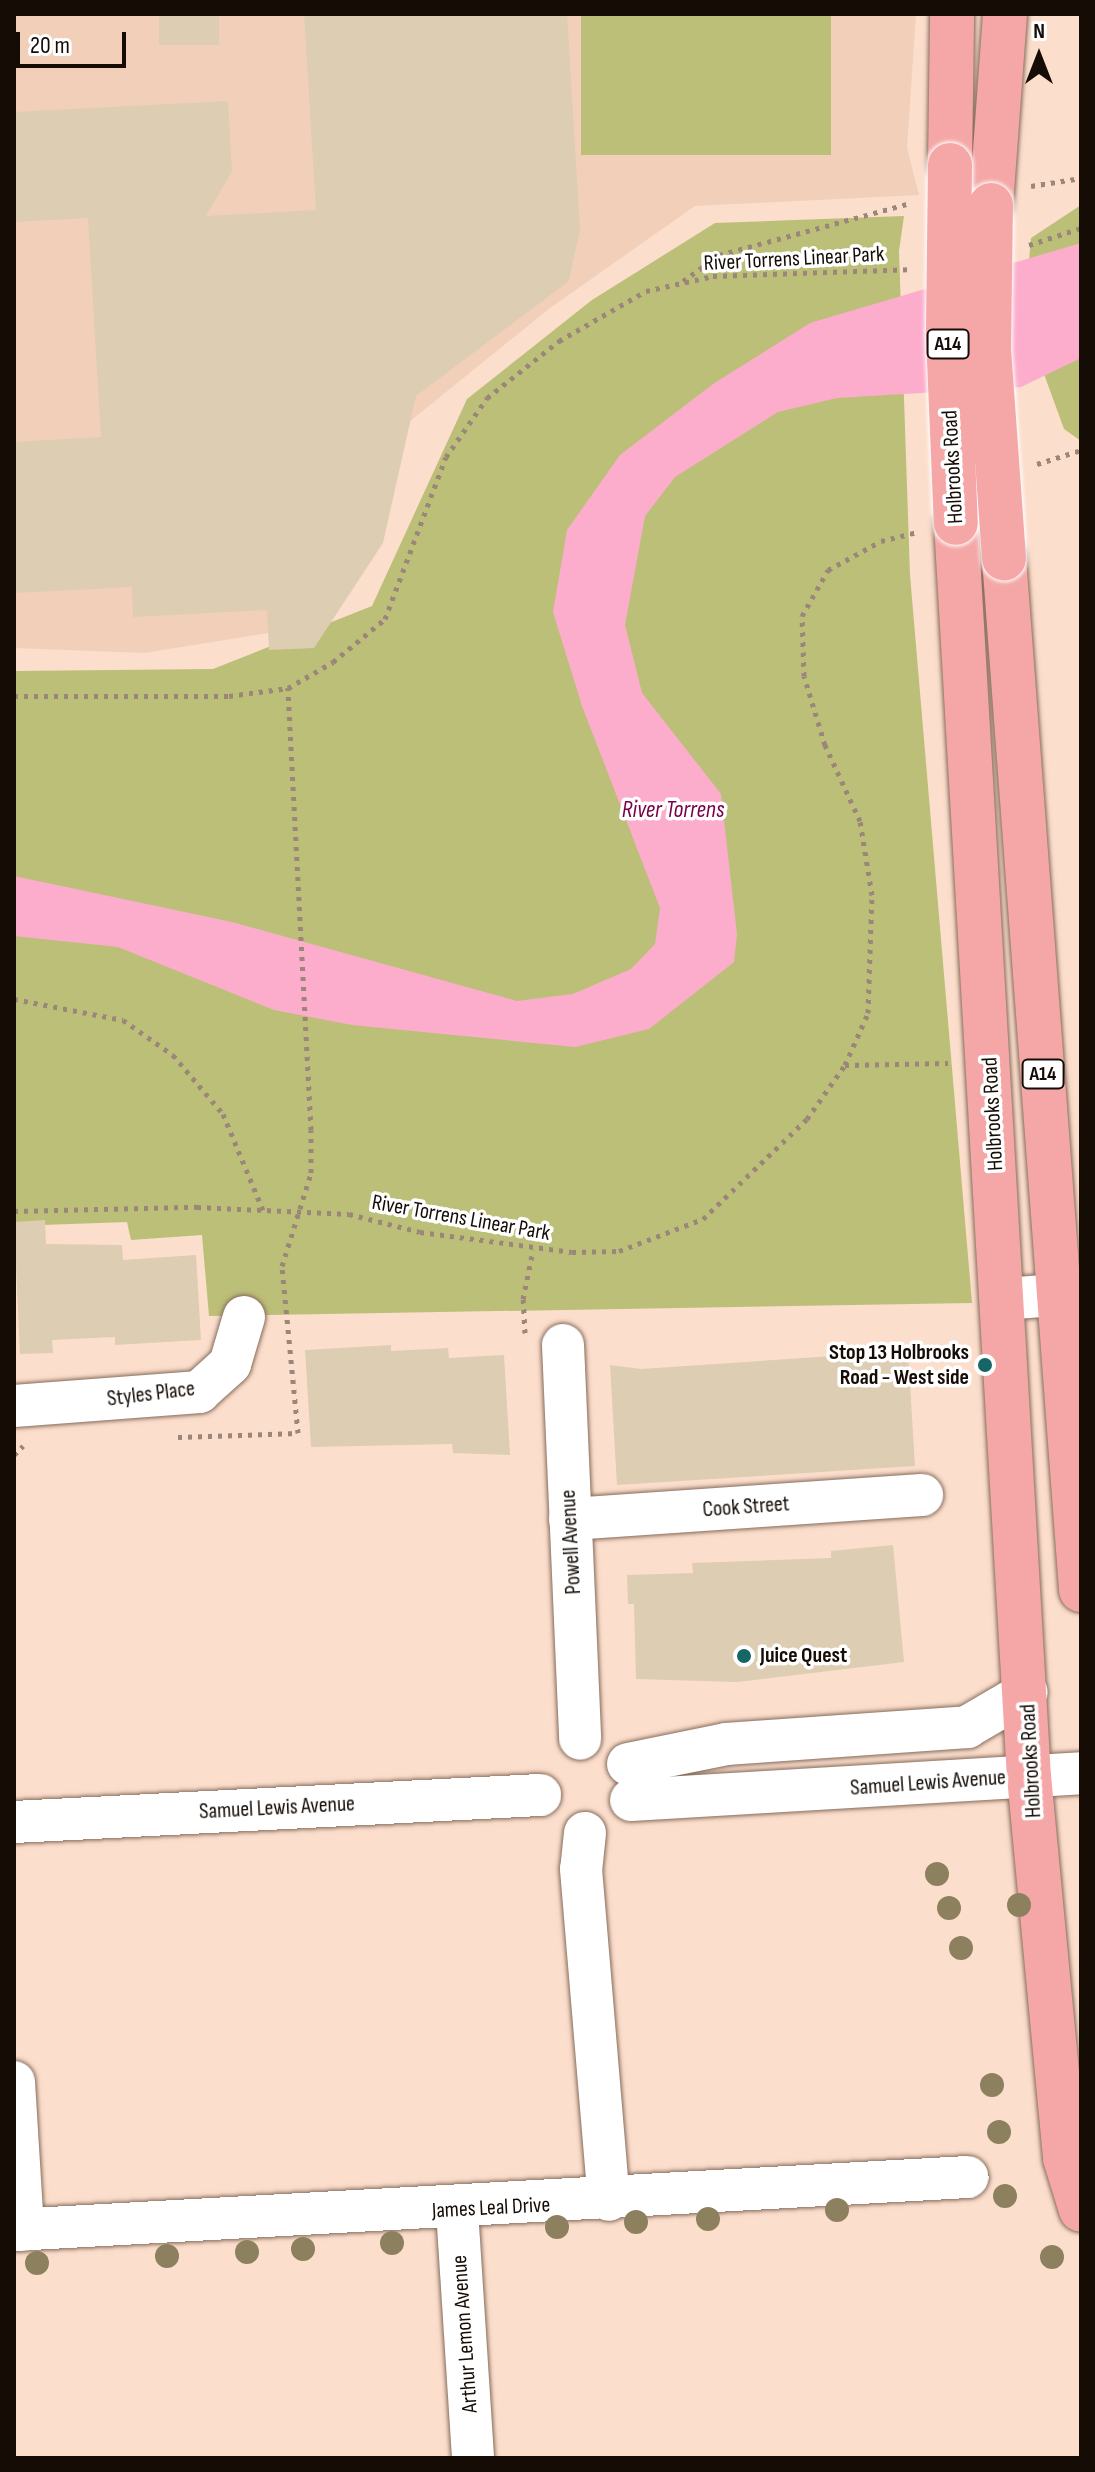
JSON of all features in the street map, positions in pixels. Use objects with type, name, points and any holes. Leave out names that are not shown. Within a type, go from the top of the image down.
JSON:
[{"type":"main road","name":"Holbrooks Road","points":[[952,14],[948,336],[956,523],[1027,1692],[1029,1776],[1065,2158],[1081,2210]]},
{"type":"main road","name":"Holbrooks Road","points":[[1005,14],[1008,196],[989,349],[1004,558],[1070,1294],[1081,1590]]},
{"type":"street","points":[[1004,1299],[1070,1294]]},
{"type":"street","name":"Styles Place","points":[[14,1406],[199,1392],[230,1364],[244,1317]]},
{"type":"street","name":"Powell Avenue","points":[[563,1345],[580,1739]]},
{"type":"street","name":"Cook Street","points":[[570,1519],[922,1495]]},
{"type":"street","points":[[630,1782],[608,1744],[580,1739],[565,1743],[544,1765],[540,1795],[555,1821],[585,1833],[613,1825],[630,1782],[726,1744],[967,1727],[1027,1692]]},
{"type":"street","name":"Samuel Lewis Avenue","points":[[630,1782],[1081,1773]]},
{"type":"street","name":"Samuel Lewis Avenue","points":[[14,1822],[540,1795]]},
{"type":"street","points":[[585,1833],[581,1869],[609,2200]]},
{"type":"street","points":[[14,2082],[19,2230]]},
{"type":"street","name":"James Leal Drive","points":[[19,2230],[457,2210],[968,2177]]},
{"type":"street","name":"Arthur Lemon Avenue","points":[[457,2210],[473,2458]]},
{"type":"path","points":[[1008,196],[1081,178]]},
{"type":"path","points":[[681,283],[719,255],[915,201]]},
{"type":"path","points":[[1021,247],[1081,228]]},
{"type":"path","name":"River Torrens Linear Park","points":[[14,696],[229,696],[288,688],[333,662],[385,619],[446,457],[487,398],[559,341],[646,291],[713,276],[913,269]]},
{"type":"path","name":"River Torrens Linear Park","points":[[14,1211],[263,1210],[349,1214],[533,1250],[619,1251],[703,1219],[807,1119],[845,1065],[868,1013],[872,895],[860,821],[825,745],[804,676],[802,616],[828,570],[881,541],[956,523]]},
{"type":"path","points":[[288,688],[311,1130],[311,1173],[296,1212]]},
{"type":"path","points":[[14,999],[123,1020],[173,1055],[223,1114],[263,1210]]},
{"type":"path","points":[[845,1065],[990,1061]]},
{"type":"shaded area","points":[[14,14],[916,14],[907,148],[919,195],[695,206],[550,308],[409,422],[312,626],[144,653],[14,648]]},
{"type":"green space","points":[[581,14],[831,14],[831,155],[581,155]]},
{"type":"green space","points":[[1081,205],[1081,441],[1064,429],[1024,319],[1031,238]]},
{"type":"green space","points":[[904,216],[899,251],[910,575],[972,1303],[209,1316],[202,1235],[131,1240],[127,1222],[14,1226],[14,671],[213,669],[372,606],[467,399],[592,300],[715,223]]},
{"type":"water","name":"River Torrens","points":[[1081,243],[1081,358],[1021,387],[837,398],[778,412],[675,477],[645,516],[625,625],[642,693],[721,794],[737,934],[734,962],[649,1029],[575,1047],[352,1025],[274,1010],[118,947],[14,936],[14,876],[232,922],[517,1001],[573,994],[631,969],[655,944],[660,908],[582,706],[553,612],[567,530],[620,455],[713,384],[810,323]]},
{"type":"building","points":[[159,14],[219,14],[219,45],[159,45]]},
{"type":"building","points":[[304,14],[567,14],[580,229],[569,281],[416,396],[383,543],[314,648],[269,650],[267,610],[133,617],[132,587],[14,593],[14,442],[101,437],[88,218],[14,222],[14,112],[228,101],[232,171],[206,216],[316,210]]},
{"type":"building","points":[[45,1220],[46,1244],[122,1245],[123,1260],[196,1255],[201,1340],[115,1345],[115,1337],[52,1340],[53,1353],[20,1354],[14,1222]]},
{"type":"building","points":[[391,1345],[391,1351],[448,1348],[449,1358],[504,1355],[510,1455],[453,1453],[452,1444],[311,1447],[305,1350]]},
{"type":"building","points":[[908,1351],[915,1466],[617,1485],[610,1365],[641,1369]]},
{"type":"building","points":[[893,1545],[904,1662],[737,1682],[636,1679],[634,1604],[628,1604],[627,1575],[693,1573],[692,1563],[831,1558],[831,1551]]},
{"type":"place","name":"Stop 13 Holbrooks Road - West side","points":[[985,1365]]},
{"type":"place","name":"Juice Quest","points":[[744,1656]]}]
